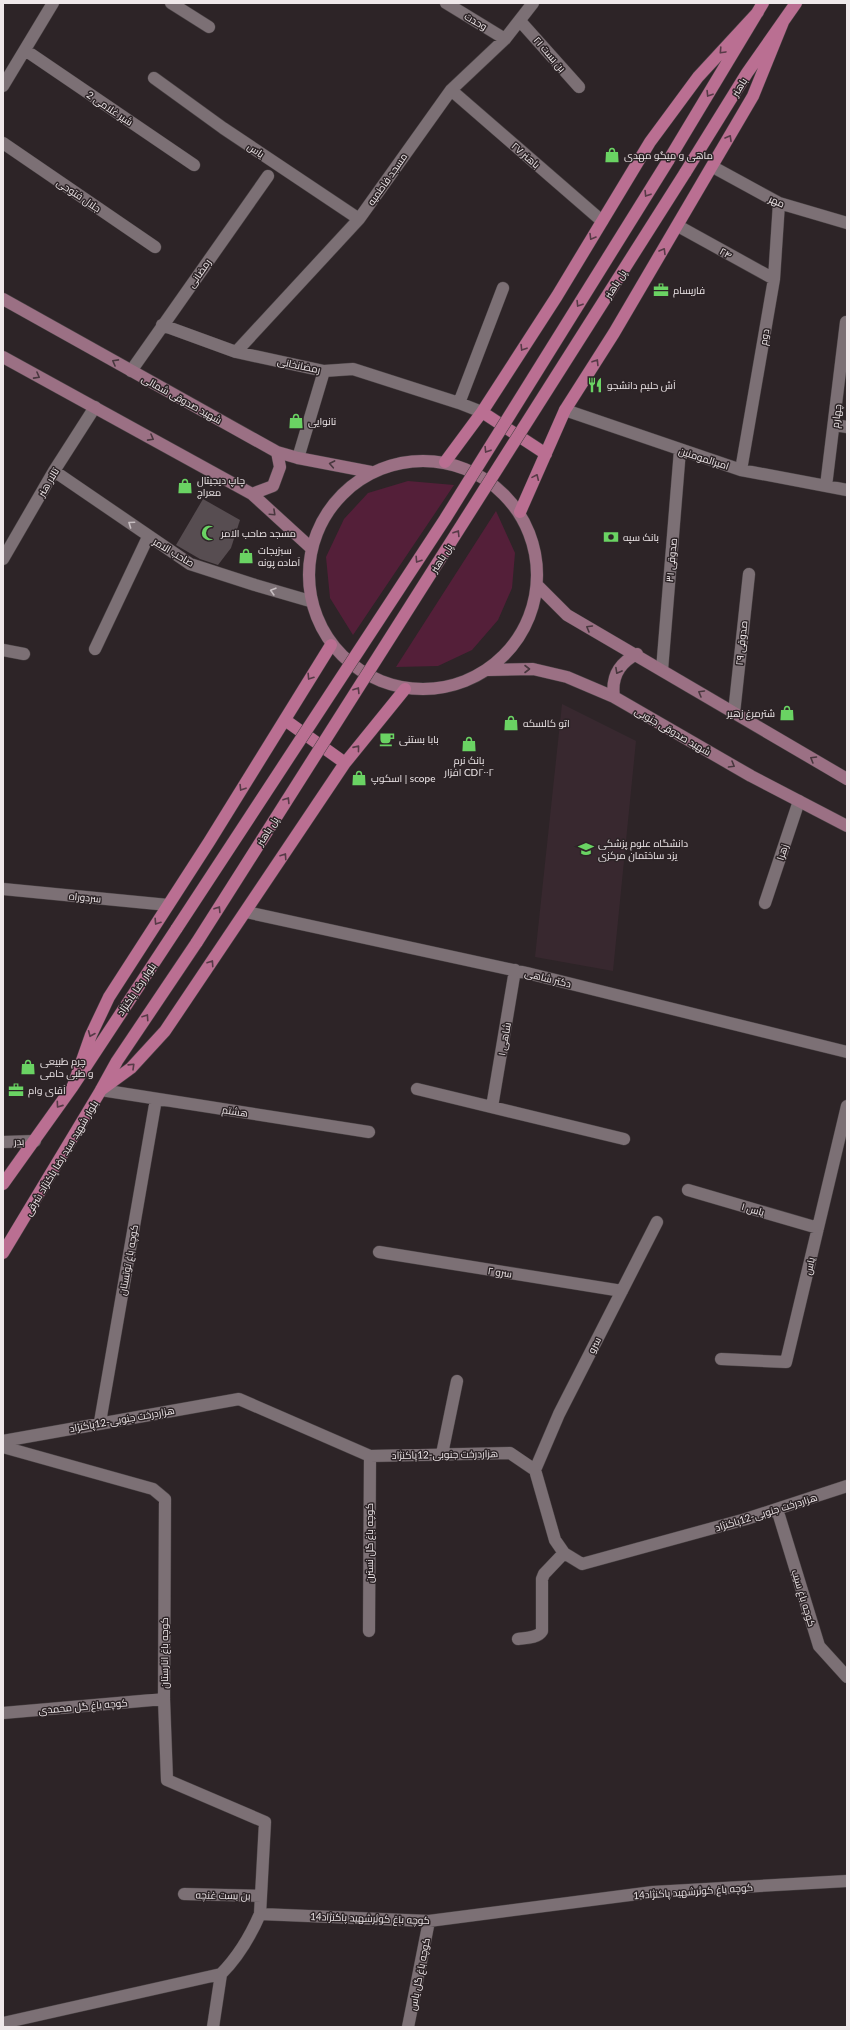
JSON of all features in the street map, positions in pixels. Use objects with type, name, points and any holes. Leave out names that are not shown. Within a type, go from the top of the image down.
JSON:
[{"type":"main road","name":"باهنر","points":[[685,172],[747,73],[796,3]]},
{"type":"main road","points":[[445,462],[482,412],[650,142],[694,83],[761,7]]},
{"type":"main road","name":"پل باهنر","points":[[177,928],[444,519],[668,161],[761,7]]},
{"type":"main road","points":[[520,512],[565,410],[678,226],[753,96],[783,22]]},
{"type":"main road","name":"پل باهنر","points":[[117,1061],[197,942],[685,172]]},
{"type":"main road","name":"شهید صدوقی شمالی","points":[[3,300],[276,452],[298,458],[371,472]]},
{"type":"main road","points":[[3,357],[252,494],[310,547]]},
{"type":"main road","points":[[482,412],[546,454]]},
{"type":"main road","points":[[252,494],[272,486],[280,467],[276,452]]},
{"type":"main road","points":[[407,460],[445,462],[487,479],[520,512],[535,548],[538,586],[523,634],[488,670],[449,688],[405,689],[364,674],[331,645],[310,601],[310,547],[332,503],[371,472],[407,460]]},
{"type":"main road","points":[[538,586],[568,615],[637,654],[847,779]]},
{"type":"main road","points":[[3,1184],[73,1086],[90,1035],[109,997],[331,645]]},
{"type":"main road","points":[[614,696],[613,688],[616,673],[624,661],[637,654]]},
{"type":"main road","name":"شهید صدوقی جنوبی","points":[[488,670],[533,669],[566,677],[614,696],[799,801],[847,826]]},
{"type":"main road","points":[[102,1090],[131,1068],[165,1031],[346,763],[405,689]]},
{"type":"main road","points":[[285,720],[346,763]]},
{"type":"main road","name":"بلوار رضا پاکنژاد","points":[[73,1086],[177,928]]},
{"type":"main road","name":"بلوار شهید سید رضا پاکنژاد شرقی","points":[[3,1253],[102,1090],[117,1061]]},
{"type":"street","points":[[3,86],[53,3]]},
{"type":"street","points":[[171,3],[209,27]]},
{"type":"street","name":"وحدت","points":[[446,3],[505,39]]},
{"type":"street","name":"مسجد فاطمیه","points":[[236,352],[359,219],[451,90],[505,39],[533,3]]},
{"type":"street","name":"بن بست ۲۱","points":[[520,21],[579,87]]},
{"type":"street","name":"شیر غلامی 2","points":[[25,50],[194,165]]},
{"type":"street","name":"یاس","points":[[154,78],[223,128],[359,219]]},
{"type":"street","name":"باهنر ۲۷","points":[[451,90],[602,221]]},
{"type":"street","name":"جلال فتوحی","points":[[3,143],[156,247]]},
{"type":"street","name":"مهر","points":[[713,167],[779,203],[847,223]]},
{"type":"street","name":"رمضانی","points":[[132,371],[162,325],[268,176]]},
{"type":"street","name":"دوم","points":[[741,470],[774,279],[779,203]]},
{"type":"street","name":"۲۴","points":[[678,226],[774,279]]},
{"type":"street","points":[[459,403],[503,288]]},
{"type":"street","name":"چهارم","points":[[826,486],[845,344],[846,322]]},
{"type":"street","name":"رمضانخانی","points":[[162,325],[236,352],[324,371],[353,369],[459,403],[482,412]]},
{"type":"street","points":[[298,458],[324,371]]},
{"type":"street","name":"تالار هنر","points":[[3,559],[54,471],[95,407]]},
{"type":"street","name":"امیرالمومنین","points":[[565,410],[741,470],[847,490]]},
{"type":"street","points":[[835,425],[847,427]]},
{"type":"street","name":"صدوقی ۳۱","points":[[662,670],[680,450]]},
{"type":"street","name":"صاحب الامر","points":[[54,471],[148,537],[190,564],[255,586],[310,601]]},
{"type":"street","points":[[95,649],[148,537]]},
{"type":"street","name":"صدوقی ۲۹","points":[[734,712],[749,574]]},
{"type":"street","points":[[3,650],[24,654]]},
{"type":"street","name":"زهرا","points":[[765,903],[799,801]]},
{"type":"street","name":"سردوراه","points":[[3,889],[168,905]]},
{"type":"street","name":"دکتر شاهی","points":[[246,912],[515,970],[847,1052]]},
{"type":"street","name":"شاهی ۱","points":[[492,1107],[515,970]]},
{"type":"street","points":[[417,1089],[624,1139]]},
{"type":"street","name":"هشتم","points":[[102,1090],[369,1132]]},
{"type":"street","name":"کوچه باغ توتستان","points":[[100,1422],[156,1099]]},
{"type":"street","name":"یاس","points":[[721,1359],[786,1362],[847,1106]]},
{"type":"street","name":"بدر","points":[[3,1142],[34,1141]]},
{"type":"street","name":"یاس ۱","points":[[688,1190],[818,1228]]},
{"type":"street","name":"سرو","points":[[536,1470],[558,1414],[657,1222]]},
{"type":"street","name":"سرو ۲","points":[[379,1252],[622,1291]]},
{"type":"street","points":[[442,1454],[456,1382]]},
{"type":"street","name":"هزاردرخت جنوبی-12پاکنژاد","points":[[3,1441],[100,1422],[239,1399],[370,1456],[510,1453],[536,1470],[555,1540],[564,1553],[582,1564],[777,1509],[847,1486]]},
{"type":"street","name":"کوچه باغ انارستان","points":[[3,1447],[153,1489],[165,1499],[164,1699],[167,1780],[265,1822],[260,1914]]},
{"type":"street","name":"کوچه باغ گل نسترن","points":[[369,1631],[370,1456]]},
{"type":"street","name":"کوچه باغ سیب","points":[[777,1509],[819,1646],[847,1678]]},
{"type":"street","points":[[518,1639],[537,1636],[540,1634],[542,1630],[542,1579],[544,1574],[564,1553]]},
{"type":"street","name":"کوچه باغ گل محمدی","points":[[3,1713],[164,1699]]},
{"type":"street","name":"کوچه باغ کوثرشهید پاکنژاد14","points":[[260,1914],[429,1921],[653,1892],[847,1881]]},
{"type":"street","name":"بن بست غنچه","points":[[184,1894],[261,1896]]},
{"type":"street","points":[[3,2023],[220,1974],[237,1958],[251,1935],[260,1914]]},
{"type":"street","name":"کوچه باغ گل یاس","points":[[408,2027],[429,1921]]},
{"type":"street","points":[[213,2027],[220,1974]]},
{"type":"shaded area","points":[[408,481],[454,485],[353,635],[330,598],[326,557],[344,519],[368,493]]},
{"type":"shaded area","points":[[496,511],[515,553],[512,588],[498,620],[472,650],[438,666],[396,667]]},
{"type":"shaded area","name":"دانشگاه علوم پزشکی یزد ساختمان مرکزی","points":[[562,704],[636,741],[613,971],[535,957]]},
{"type":"building","name":"مسجد صاحب الامر","points":[[203,499],[240,520],[231,548],[218,565],[200,559],[176,545]]},
{"type":"place","name":"ماهی و میگو مهدی","points":[[612,155]]},
{"type":"place","name":"فاریسام","points":[[661,290]]},
{"type":"place","name":"آش حلیم دانشجو","points":[[595,385]]},
{"type":"place","name":"نانوایی","points":[[296,421]]},
{"type":"place","name":"چاپ دیجیتال معراج","points":[[185,486]]},
{"type":"place","name":"مسجد صاحب الامر","points":[[209,533]]},
{"type":"place","name":"بانک سپه","points":[[611,537]]},
{"type":"place","name":"سبزیجات آماده پونه","points":[[246,556]]},
{"type":"place","name":"شترمرغ زهیر","points":[[787,713]]},
{"type":"place","name":"اتو کالسکه","points":[[511,723]]},
{"type":"place","name":"بابا بستنی","points":[[387,739]]},
{"type":"place","name":"بانک نرم افزار CD۲۰۰۲","points":[[469,744]]},
{"type":"place","name":"اسکوپ | scope","points":[[359,778]]},
{"type":"place","name":"دانشگاه علوم پزشکی یزد ساختمان مرکزی","points":[[586,849]]},
{"type":"place","name":"چرم طبیعی و طبی حامی","points":[[28,1067]]},
{"type":"place","name":"آقای وام","points":[[16,1090]]}]
